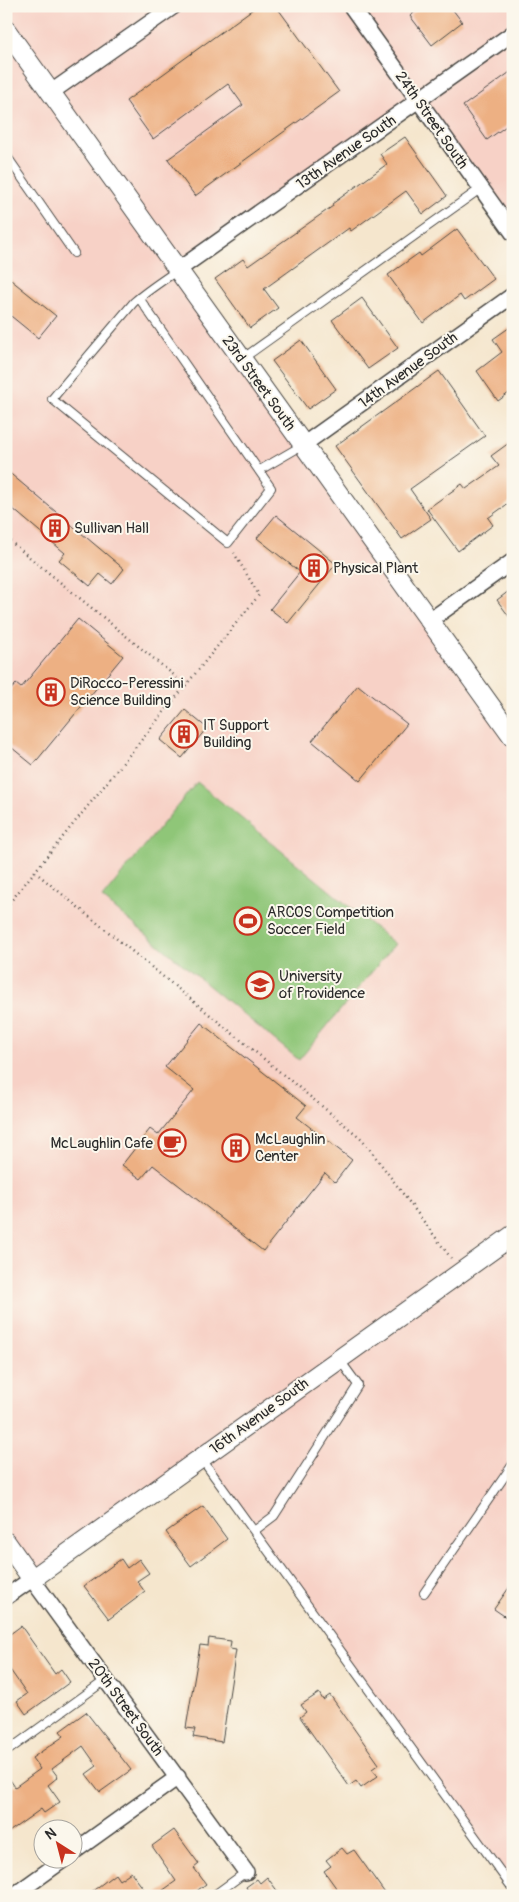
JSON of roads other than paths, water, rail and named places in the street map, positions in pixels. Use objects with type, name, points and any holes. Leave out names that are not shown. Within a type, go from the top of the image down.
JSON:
[{"type":"street","points":[[50,93],[174,6]]},
{"type":"street","name":"24th Street South","points":[[356,8],[418,101],[513,233]]},
{"type":"street","name":"23rd Street South","points":[[6,30],[12,50],[50,93],[513,736]]},
{"type":"street","name":"13th Avenue South","points":[[178,270],[513,34]]},
{"type":"street","name":"14th Avenue South","points":[[303,445],[513,295]]},
{"type":"street","points":[[429,621],[513,561]]},
{"type":"street","name":"16th Avenue South","points":[[6,1597],[513,1235]]},
{"type":"street","name":"20th Street South","points":[[6,1542],[246,1872]]},
{"type":"street","points":[[82,1846],[178,1777]]},
{"type":"street","points":[[13,1896],[49,1870]]},
{"type":"lane","points":[[6,155],[74,253]]},
{"type":"lane","points":[[242,359],[480,188]]},
{"type":"lane","points":[[139,298],[271,488],[228,543],[52,399],[139,298],[178,270]]},
{"type":"lane","points":[[260,470],[303,445]]},
{"type":"lane","points":[[254,1531],[274,1516],[358,1385],[339,1359]]},
{"type":"lane","points":[[201,1458],[513,1889]]},
{"type":"lane","points":[[424,1593],[513,1464]]},
{"type":"lane","points":[[6,1752],[107,1679]]},
{"type":"lane","points":[[213,1896],[246,1872]]},
{"type":"place","name":"Sullivan Hall","points":[[55,528]]},
{"type":"place","name":"Physical Plant","points":[[314,568]]},
{"type":"place","name":"DiRocco-Peressini Science Building","points":[[51,692]]},
{"type":"place","name":"IT Support Building","points":[[184,734]]},
{"type":"place","name":"ARCOS Competition Soccer Field","points":[[248,921]]},
{"type":"place","name":"University of Providence","points":[[260,985]]},
{"type":"place","name":"McLaughlin Cafe","points":[[172,1143]]},
{"type":"place","name":"McLaughlin Center","points":[[236,1148]]}]
